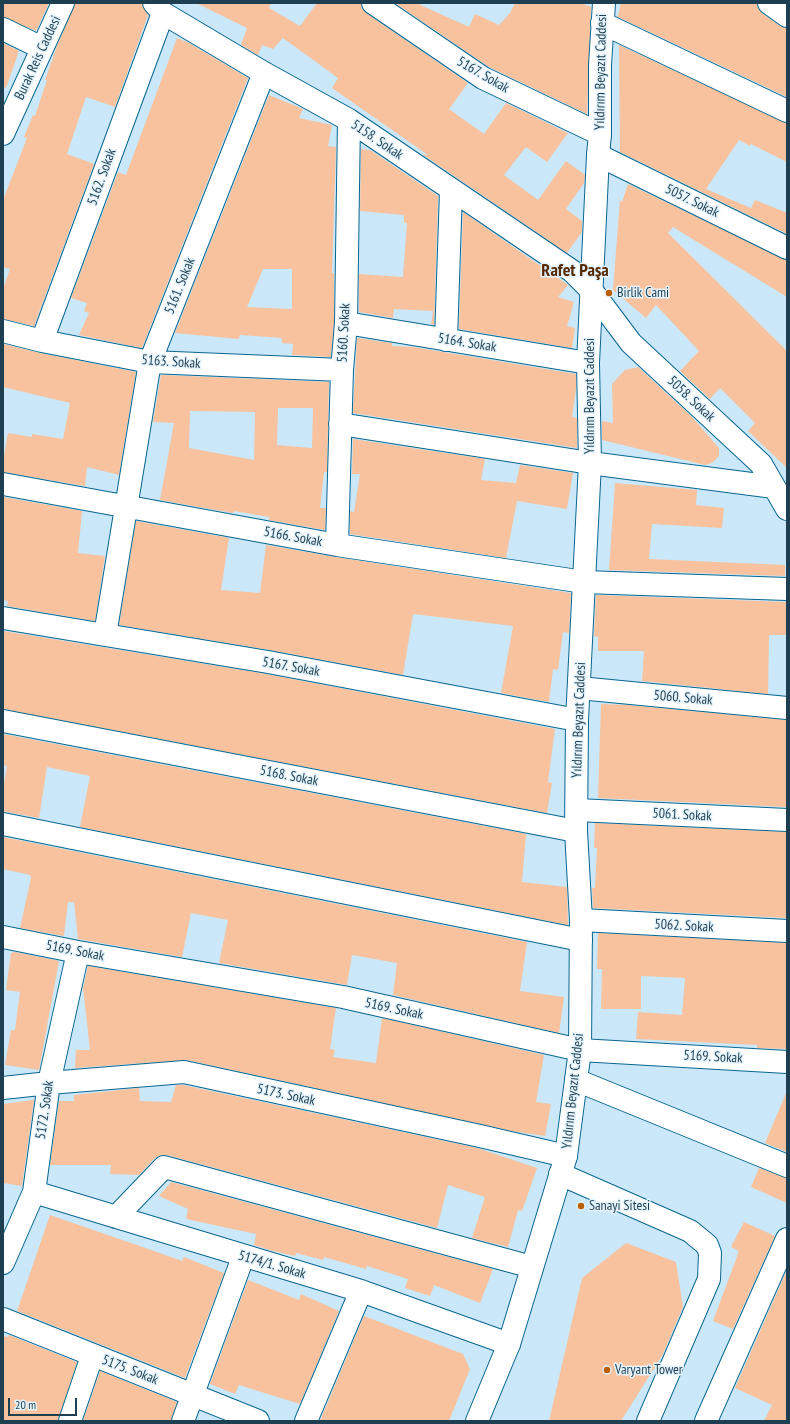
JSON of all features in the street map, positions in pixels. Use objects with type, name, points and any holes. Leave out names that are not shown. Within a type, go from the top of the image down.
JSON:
[{"type":"street","name":"Burak Reis Caddesi","points":[[3,134],[63,3]]},
{"type":"street","name":"5167. Sokak","points":[[373,3],[483,78],[599,145]]},
{"type":"street","points":[[769,3],[787,16]]},
{"type":"street","name":"5158. Sokak","points":[[159,8],[264,73],[349,120],[572,272],[592,291]]},
{"type":"street","name":"5162. Sokak","points":[[42,341],[159,8]]},
{"type":"street","points":[[601,9],[787,111]]},
{"type":"street","name":"Yıldırım Beyazıt Caddesi","points":[[477,1421],[509,1344],[563,1165],[580,1050],[581,930],[576,821],[578,720],[590,463],[588,363],[599,145],[601,9]]},
{"type":"street","points":[[3,29],[42,48]]},
{"type":"street","name":"5161. Sokak","points":[[105,635],[125,506],[150,362],[264,73]]},
{"type":"street","name":"5160. Sokak","points":[[337,545],[342,370],[346,323],[349,120]]},
{"type":"street","name":"5057. Sokak","points":[[599,145],[787,248]]},
{"type":"street","points":[[446,340],[451,190]]},
{"type":"street","name":"5058. Sokak","points":[[592,291],[631,343],[760,464],[787,509]]},
{"type":"street","name":"5164. Sokak","points":[[346,323],[588,363]]},
{"type":"street","name":"5163. Sokak","points":[[3,331],[42,341],[150,362],[342,370]]},
{"type":"street","points":[[340,424],[590,463],[774,487]]},
{"type":"street","name":"5166. Sokak","points":[[3,484],[337,545],[584,582],[787,590]]},
{"type":"street","name":"5167. Sokak","points":[[3,618],[268,662],[578,720]]},
{"type":"street","name":"5060. Sokak","points":[[579,688],[787,708]]},
{"type":"street","name":"5168. Sokak","points":[[3,721],[576,821]]},
{"type":"street","name":"5061. Sokak","points":[[576,821],[787,820]]},
{"type":"street","name":"5062. Sokak","points":[[3,824],[581,930],[787,931]]},
{"type":"street","name":"5169. Sokak","points":[[3,937],[78,952],[343,998],[580,1050],[787,1062]]},
{"type":"street","name":"5172. Sokak","points":[[3,1263],[34,1192],[49,1083],[78,952]]},
{"type":"street","name":"5173. Sokak","points":[[3,1088],[184,1072],[480,1136],[563,1165],[690,1231],[708,1245],[710,1253],[709,1279],[648,1421]]},
{"type":"street","points":[[576,1080],[787,1166]]},
{"type":"street","points":[[116,1217],[164,1167],[532,1267]]},
{"type":"street","name":"5174/1. Sokak","points":[[34,1192],[243,1257],[361,1291],[509,1344]]},
{"type":"street","points":[[706,1421],[787,1239]]},
{"type":"street","points":[[183,1421],[243,1257]]},
{"type":"street","points":[[306,1421],[361,1291]]},
{"type":"street","name":"5175. Sokak","points":[[3,1319],[92,1356],[193,1394],[258,1421]]},
{"type":"street","points":[[70,1421],[92,1356]]},
{"type":"building","points":[[3,3],[49,3],[36,31],[3,17]]},
{"type":"building","points":[[75,3],[142,3],[148,15],[115,107],[86,97],[67,154],[94,164],[34,326],[3,319],[3,289],[10,269],[3,267],[3,200],[27,138],[24,137],[33,115],[35,116],[47,80],[45,80],[57,46]]},
{"type":"building","points":[[196,3],[271,3],[269,8],[300,26],[317,3],[361,3],[362,9],[366,13],[468,83],[449,109],[484,134],[506,103],[568,133],[547,162],[526,147],[504,175],[538,200],[566,161],[585,175],[584,183],[566,209],[582,221],[582,232],[567,253],[422,154],[428,155],[332,88],[338,78],[283,38],[273,49],[262,45],[258,55],[241,45],[247,28]]},
{"type":"building","points":[[395,3],[416,3],[469,27],[475,14],[499,25],[510,13],[515,3],[581,3],[591,7],[587,114],[489,67]]},
{"type":"building","points":[[621,3],[757,3],[758,8],[762,13],[780,26],[787,28],[787,97],[616,16],[618,16]]},
{"type":"building","points":[[177,38],[189,43],[248,78],[142,348],[79,335],[89,313],[84,311],[87,303],[71,298],[118,172],[126,175]]},
{"type":"building","points":[[3,43],[19,51],[6,88],[3,87]]},
{"type":"building","points":[[619,45],[787,123],[787,162],[751,144],[750,146],[739,140],[706,189],[751,208],[755,200],[787,213],[787,234],[620,152]]},
{"type":"building","points":[[269,95],[303,109],[299,118],[332,125],[328,146],[336,147],[332,273],[334,273],[334,322],[331,357],[292,355],[293,344],[282,343],[282,338],[240,335],[239,339],[175,333]],"holes":[[[263,269],[292,269],[292,309],[247,307]]]},
{"type":"building","points":[[361,149],[370,150],[438,196],[434,325],[431,324],[433,311],[394,309],[393,318],[359,312],[359,274],[403,277],[407,223],[404,223],[404,215],[360,211]]},
{"type":"building","points":[[628,184],[787,260],[787,297],[673,227],[668,233],[787,351],[787,468],[748,431],[755,423],[720,388],[710,399],[680,371],[699,351],[656,305],[646,318],[613,290],[620,200],[622,202]]},
{"type":"building","points":[[463,212],[568,285],[558,297],[574,302],[567,326],[575,328],[572,348],[459,329]]},
{"type":"building","points":[[357,338],[392,343],[392,346],[413,347],[576,374],[576,389],[572,417],[577,418],[577,448],[353,413]]},
{"type":"building","points":[[3,344],[136,372],[119,475],[87,467],[85,486],[3,472],[3,461],[8,433],[32,437],[32,434],[63,439],[70,403],[3,387]]},
{"type":"building","points":[[638,367],[692,417],[719,448],[719,456],[712,463],[705,465],[602,440],[602,421],[613,423],[612,384],[625,370]]},
{"type":"building","points":[[161,375],[329,382],[327,472],[324,472],[320,508],[326,508],[325,530],[269,520],[269,517],[234,511],[233,513],[160,500],[174,423],[153,422]],"holes":[[[278,408],[313,408],[312,448],[277,445]],[[190,411],[255,412],[254,460],[189,448]]]},
{"type":"building","points":[[353,439],[485,459],[481,480],[516,483],[520,465],[573,473],[567,509],[517,501],[506,558],[350,534],[350,511],[354,512],[360,474],[352,474]]},
{"type":"building","points":[[615,483],[697,490],[696,505],[724,508],[722,528],[652,524],[649,559],[785,565],[785,576],[609,570]]},
{"type":"building","points":[[3,497],[82,511],[78,553],[105,556],[95,621],[7,606],[8,601],[3,600]]},
{"type":"building","points":[[136,521],[229,538],[221,590],[260,593],[266,545],[571,593],[569,633],[563,632],[558,670],[553,669],[549,702],[501,693],[513,626],[413,614],[403,675],[270,650],[119,625]]},
{"type":"building","points":[[596,595],[787,602],[787,635],[769,635],[768,694],[642,681],[644,651],[598,651],[598,637],[594,636]]},
{"type":"building","points":[[3,631],[266,674],[555,729],[548,782],[552,783],[547,813],[3,709]]},
{"type":"building","points":[[601,704],[627,705],[787,720],[787,807],[598,798]]},
{"type":"building","points":[[3,734],[526,834],[522,882],[567,887],[568,925],[80,827],[90,776],[47,767],[39,818],[3,811],[3,789],[7,766],[3,765]]},
{"type":"building","points":[[595,823],[787,832],[787,918],[593,908],[592,888],[595,888],[597,848],[594,848]]},
{"type":"building","points":[[3,837],[527,942],[520,991],[564,997],[559,1033],[393,995],[397,963],[352,955],[347,985],[219,963],[228,920],[191,913],[182,957],[78,939],[74,902],[68,902],[64,936],[20,928],[31,878],[30,875],[3,869]]},
{"type":"building","points":[[598,933],[787,943],[787,1049],[757,1048],[757,1045],[636,1039],[638,1012],[682,1015],[685,978],[641,976],[641,1009],[601,1009],[602,969],[597,969]]},
{"type":"building","points":[[15,952],[59,961],[39,1070],[5,1065],[11,1030],[15,1030],[20,992],[6,990],[11,953]]},
{"type":"building","points":[[88,966],[336,1008],[330,1049],[335,1050],[333,1057],[376,1063],[382,1018],[544,1055],[536,1102],[551,1104],[545,1136],[512,1131],[187,1060],[75,1068],[76,1050],[90,1050],[83,988]]},
{"type":"building","points":[[176,1085],[183,1085],[477,1148],[537,1168],[522,1211],[518,1210],[508,1247],[472,1238],[485,1197],[448,1185],[437,1228],[167,1155],[161,1155],[155,1158],[139,1175],[110,1174],[111,1165],[50,1165],[59,1101],[74,1101],[74,1095],[139,1088],[140,1101],[171,1102]]},
{"type":"building","points":[[787,1091],[787,1152],[765,1143]]},
{"type":"building","points":[[34,1100],[22,1186],[3,1183],[3,1104]]},
{"type":"building","points":[[759,1168],[787,1178],[787,1203],[751,1187]]},
{"type":"building","points":[[171,1182],[493,1269],[480,1303],[434,1285],[430,1296],[405,1288],[408,1279],[367,1266],[366,1269],[324,1257],[323,1260],[296,1253],[295,1256],[273,1251],[254,1245],[256,1234],[186,1219],[188,1209],[159,1196]]},
{"type":"building","points":[[50,1215],[182,1261],[184,1257],[224,1273],[185,1378],[17,1311]]},
{"type":"building","points":[[744,1222],[775,1236],[733,1329],[713,1321],[739,1251],[731,1247]]},
{"type":"building","name":"Varyant Tower","points":[[626,1243],[676,1262],[683,1307],[663,1354],[621,1421],[549,1421],[582,1278]]},
{"type":"building","points":[[787,1270],[787,1421],[764,1421],[772,1405],[735,1388]]},
{"type":"building","points":[[248,1280],[299,1300],[301,1294],[339,1311],[300,1404],[239,1385],[235,1394],[210,1384]]},
{"type":"building","points":[[364,1316],[463,1354],[470,1369],[449,1421],[320,1421]]},
{"type":"building","points":[[9,1335],[77,1362],[58,1421],[3,1421],[3,1336],[8,1337]]},
{"type":"building","points":[[100,1371],[177,1402],[171,1421],[83,1421]]},
{"type":"place","name":"Birlik Cami","points":[[609,293]]},
{"type":"place","name":"Sanayi Sitesi","points":[[581,1206]]},
{"type":"place","name":"Varyant Tower","points":[[607,1370]]},
{"type":"district","name":"Rafet Paşa","points":[[575,271]]}]
